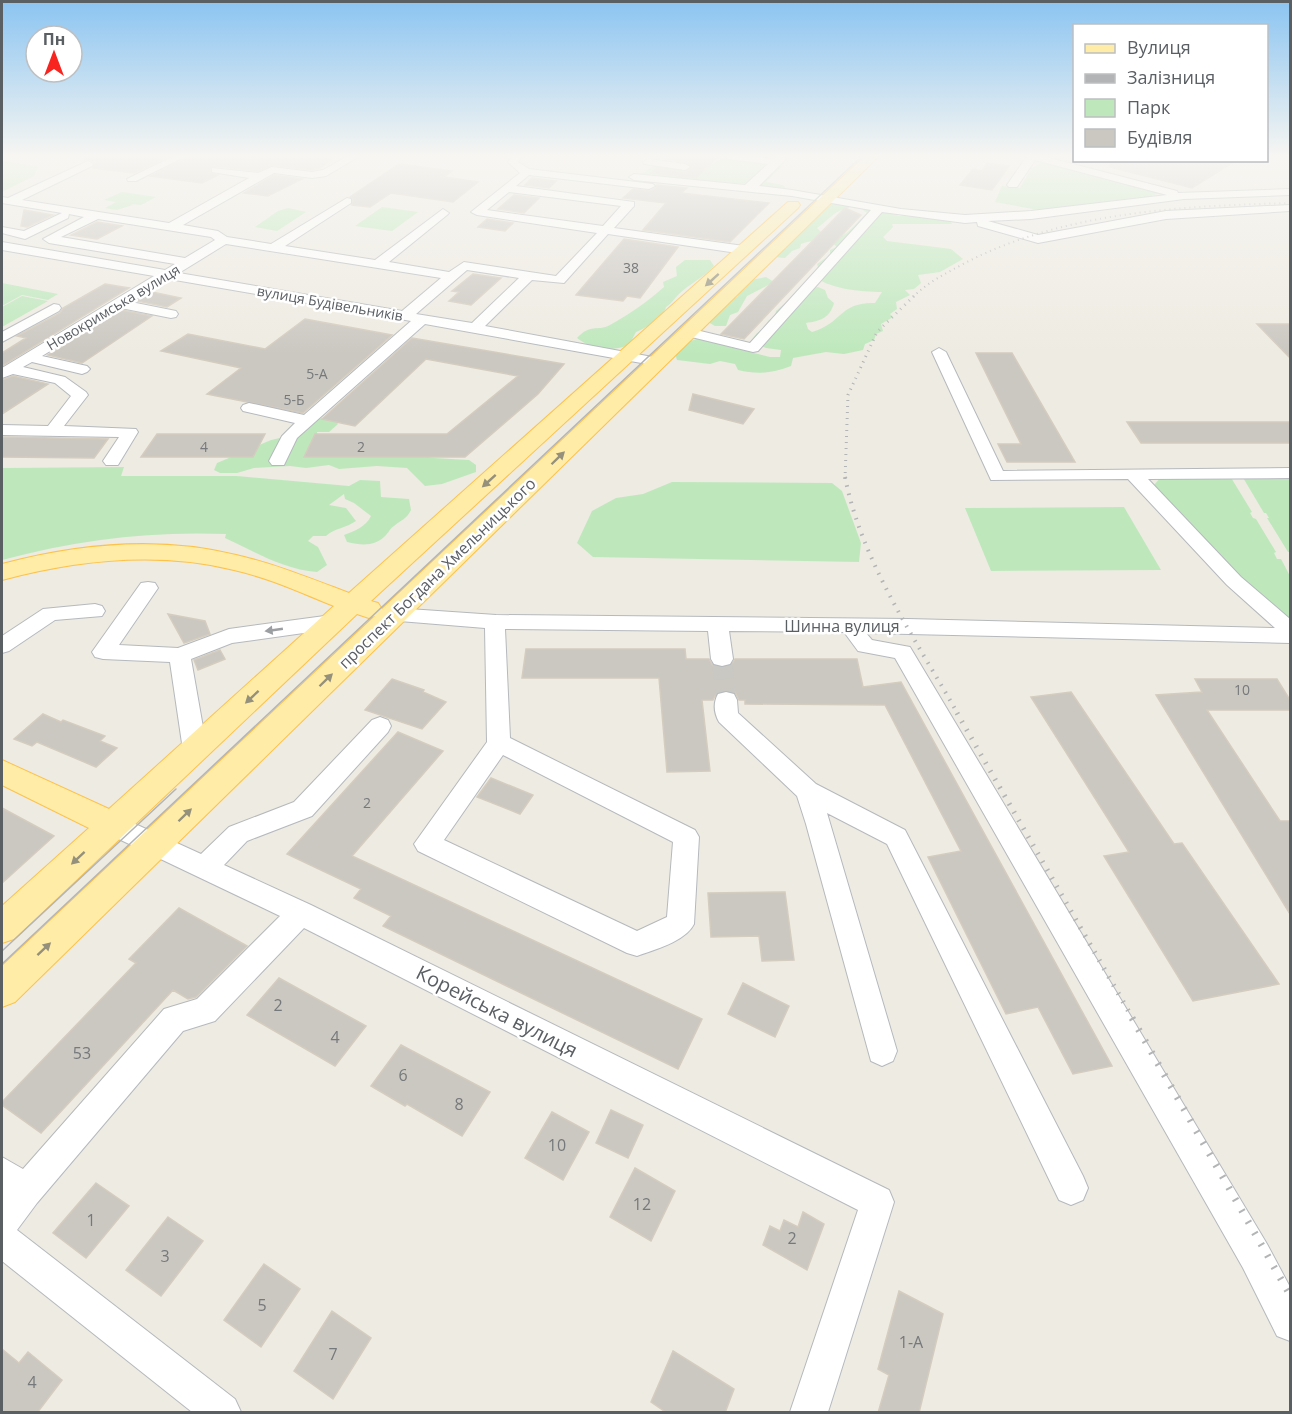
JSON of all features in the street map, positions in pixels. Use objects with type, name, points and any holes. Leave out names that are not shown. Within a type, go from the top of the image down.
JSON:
[{"type":"main road","name":"проспект Богдана Хмельницького","points":[[2,928],[332,622],[744,250],[780,222]]},
{"type":"main road","name":"проспект Богдана Хмельницького","points":[[2,990],[658,362],[788,222]]},
{"type":"main road","points":[[2,572],[39,563],[96,556],[161,554],[197,556],[235,562],[352,604],[394,615]]},
{"type":"main road","points":[[2,772],[113,825]]},
{"type":"street","points":[[2,230],[25,235],[52,222]]},
{"type":"street","points":[[82,222],[49,239],[187,262]]},
{"type":"street","points":[[142,222],[214,234],[224,240],[452,276]]},
{"type":"street","points":[[123,251],[176,222]]},
{"type":"street","points":[[273,248],[314,222]]},
{"type":"street","points":[[377,265],[432,222]]},
{"type":"street","points":[[549,222],[744,250]]},
{"type":"street","points":[[405,316],[464,266],[559,280],[613,222]]},
{"type":"street","points":[[688,332],[753,348],[866,222]]},
{"type":"street","points":[[975,222],[1025,237],[1049,238],[1130,222]]},
{"type":"street","name":"Новокримська вулиця","points":[[5,371],[224,240]]},
{"type":"street","name":"вулиця Будівельників","points":[[2,246],[629,355],[658,362]]},
{"type":"street","points":[[475,328],[528,276]]},
{"type":"street","points":[[118,303],[171,315]]},
{"type":"street","points":[[2,340],[54,308]]},
{"type":"street","points":[[104,312],[153,322]]},
{"type":"street","points":[[278,461],[290,436],[422,319]]},
{"type":"street","points":[[2,340],[34,354],[82,369]]},
{"type":"street","points":[[939,352],[997,476],[1290,473]]},
{"type":"street","points":[[5,371],[60,380],[80,395],[52,431]]},
{"type":"street","points":[[249,408],[309,421]]},
{"type":"street","points":[[2,430],[130,432],[112,461]]},
{"type":"street","points":[[1133,474],[1234,581],[1283,624],[1290,635]]},
{"type":"street","points":[[148,588],[103,652],[180,655],[229,636],[332,622]]},
{"type":"street","points":[[2,646],[50,614],[95,611]]},
{"type":"street","name":"Шинна вулиця","points":[[394,615],[496,622],[1290,635]]},
{"type":"street","points":[[496,622],[494,637],[499,743],[427,844],[637,944],[680,924],[686,837],[499,743]]},
{"type":"street","points":[[718,625],[722,659]]},
{"type":"street","points":[[850,626],[865,646],[902,652],[1249,1245],[1290,1323]]},
{"type":"street","points":[[180,655],[195,750]]},
{"type":"street","points":[[726,700],[727,716],[807,791],[896,837],[1071,1188]]},
{"type":"street","points":[[204,868],[238,834],[303,809],[380,726]]},
{"type":"street","points":[[807,791],[819,824],[882,1052]]},
{"type":"street","name":"Корейська вулиця","points":[[113,825],[301,913],[878,1202],[809,1413]]},
{"type":"street","points":[[2,1222],[13,1182],[174,1019],[205,1011],[301,913]]},
{"type":"street","points":[[2,1240],[222,1413]]},
{"type":"green space","points":[[262,222],[291,222],[277,231],[255,227]]},
{"type":"green space","points":[[361,222],[404,222],[392,231],[355,226]]},
{"type":"green space","points":[[811,222],[825,222],[817,228],[821,232],[842,236],[858,222],[950,222],[952,224],[892,224],[893,227],[883,237],[887,241],[951,249],[963,259],[940,272],[918,275],[921,283],[914,289],[905,290],[910,295],[896,302],[897,309],[890,314],[893,317],[881,324],[883,331],[876,334],[874,340],[865,344],[863,350],[844,354],[826,352],[793,358],[791,366],[765,372],[738,370],[735,364],[720,361],[710,364],[677,360],[675,353],[681,347],[702,338],[723,340],[726,346],[770,357],[780,357],[781,350],[766,348],[751,341],[757,333],[766,328],[768,321],[775,316],[776,311],[799,291],[818,287],[825,290],[828,298],[834,303],[824,318],[806,323],[812,332],[830,324],[847,309],[875,303],[882,292],[835,286],[812,274],[819,270],[817,264],[830,255],[830,250],[837,247],[829,242],[815,241],[801,244],[800,248],[792,251],[785,258],[775,257]]},
{"type":"green space","points":[[685,260],[710,260],[714,266],[679,294],[658,319],[636,332],[629,345],[615,349],[602,349],[577,338],[590,329],[610,325],[651,298],[664,287],[663,282],[677,276],[676,267]]},
{"type":"green space","points":[[766,277],[774,282],[747,296],[738,312],[730,315],[726,326],[715,326],[708,322],[729,300],[737,297],[746,281]]},
{"type":"green space","points":[[2,283],[58,294],[48,300],[22,295],[2,306]]},
{"type":"green space","points":[[22,296],[48,301],[2,327],[2,307]]},
{"type":"green space","points":[[322,418],[336,421],[338,424],[329,432],[317,432],[318,439],[434,458],[469,460],[476,465],[476,472],[442,484],[425,486],[407,468],[377,466],[339,469],[329,465],[306,468],[290,466],[254,468],[237,473],[220,473],[214,470],[217,463],[271,440],[293,435],[310,422]]},
{"type":"green space","points":[[124,467],[121,476],[237,476],[349,486],[360,480],[380,481],[381,497],[409,499],[411,510],[406,518],[376,542],[362,544],[347,542],[344,535],[363,526],[371,516],[345,499],[344,494],[329,505],[346,508],[356,521],[326,536],[313,536],[308,541],[318,547],[327,565],[317,572],[292,567],[270,559],[225,538],[226,534],[197,533],[113,538],[57,547],[2,560],[2,468]]},
{"type":"green space","points":[[1230,476],[1252,512],[1250,513],[1253,518],[1256,519],[1276,552],[1274,553],[1277,559],[1281,559],[1290,576],[1290,620],[1264,602],[1156,490],[1154,485],[1161,477]]},
{"type":"green space","points":[[1242,476],[1290,476],[1290,552],[1288,552]]},
{"type":"green space","points":[[672,482],[832,483],[842,491],[861,543],[859,562],[593,557],[577,543],[592,511],[616,498],[643,494]]},
{"type":"green space","points":[[1124,507],[1161,570],[991,571],[965,508]]},
{"type":"building","points":[[22,222],[38,222],[27,227],[21,226]]},
{"type":"building","points":[[97,222],[122,226],[97,239],[71,235]]},
{"type":"building","points":[[484,222],[513,223],[505,231],[478,227]]},
{"type":"building","points":[[650,222],[750,222],[730,242],[643,230]]},
{"type":"building","points":[[831,222],[854,222],[744,339],[721,334]]},
{"type":"building","points":[[624,239],[678,247],[640,298],[627,296],[623,301],[576,295]]},
{"type":"building","points":[[473,274],[501,278],[471,305],[449,301],[459,292],[452,291]]},
{"type":"building","points":[[105,284],[129,288],[2,366],[2,353],[26,338],[17,336],[60,313],[63,308]]},
{"type":"building","points":[[152,292],[181,298],[167,307],[137,301]]},
{"type":"building","points":[[121,310],[152,316],[82,363],[48,355]]},
{"type":"building","points":[[305,319],[392,335],[303,413],[207,394],[241,368],[161,351],[188,334],[265,349]]},
{"type":"building","points":[[1257,324],[1290,324],[1290,358]]},
{"type":"building","points":[[412,338],[564,364],[538,394],[465,457],[304,457],[315,434],[447,434],[518,376],[426,359],[355,426],[322,419]]},
{"type":"building","points":[[976,353],[1012,353],[1075,462],[1007,462],[998,444],[1021,444]]},
{"type":"building","points":[[13,376],[48,384],[2,414],[2,380]]},
{"type":"building","points":[[693,394],[754,409],[743,424],[689,410]]},
{"type":"building","points":[[1127,422],[1290,422],[1290,443],[1141,443]]},
{"type":"building","points":[[157,434],[265,434],[253,457],[141,457]]},
{"type":"building","points":[[2,437],[108,439],[94,458],[2,457]]},
{"type":"building","points":[[168,614],[205,621],[210,634],[184,643]]},
{"type":"building","points":[[526,649],[685,649],[686,659],[709,659],[713,666],[721,668],[731,666],[735,659],[857,659],[863,687],[901,682],[1112,1066],[1073,1074],[1038,1007],[1006,1014],[928,857],[961,851],[885,705],[745,704],[745,700],[739,700],[735,692],[727,690],[717,692],[713,700],[702,700],[710,771],[667,772],[659,678],[522,678]]},
{"type":"building","points":[[220,650],[225,659],[198,670],[194,660]]},
{"type":"building","points":[[392,679],[424,690],[423,692],[446,702],[422,729],[365,710]]},
{"type":"building","points":[[1195,679],[1277,679],[1290,700],[1290,710],[1207,710],[1280,821],[1290,821],[1290,914],[1156,695],[1202,692]]},
{"type":"building","points":[[1071,692],[1174,844],[1182,843],[1279,984],[1193,1001],[1104,856],[1129,852],[1031,697]]},
{"type":"building","points":[[43,714],[105,736],[100,741],[117,748],[96,767],[37,742],[32,746],[14,739]]},
{"type":"building","points":[[398,732],[443,751],[352,856],[702,1019],[678,1069],[383,926],[391,916],[354,898],[361,889],[287,854]]},
{"type":"building","points":[[491,778],[533,795],[520,814],[477,797]]},
{"type":"building","points":[[2,808],[54,836],[2,883]]},
{"type":"building","points":[[785,892],[794,960],[762,961],[759,936],[711,937],[708,893]]},
{"type":"building","points":[[179,908],[247,946],[196,997],[188,999],[173,990],[41,1133],[2,1105],[2,1102],[136,963],[129,959]]},
{"type":"building","points":[[279,978],[366,1026],[335,1066],[247,1015]]},
{"type":"building","points":[[743,983],[789,1006],[775,1037],[728,1014]]},
{"type":"building","points":[[401,1045],[490,1092],[462,1136],[371,1086]]},
{"type":"building","points":[[611,1110],[643,1125],[628,1158],[596,1143]]},
{"type":"building","points":[[552,1112],[589,1132],[563,1180],[525,1158]]},
{"type":"building","points":[[635,1168],[675,1191],[651,1241],[610,1217]]},
{"type":"building","points":[[96,1183],[129,1206],[86,1258],[53,1233]]},
{"type":"building","points":[[803,1212],[824,1224],[807,1270],[763,1245],[770,1226],[780,1231],[784,1220],[798,1227]]},
{"type":"building","points":[[168,1217],[203,1241],[161,1296],[126,1270]]},
{"type":"building","points":[[264,1264],[300,1289],[261,1347],[224,1320]]},
{"type":"building","points":[[899,1291],[943,1314],[919,1413],[878,1413],[889,1375],[878,1369]]},
{"type":"building","points":[[332,1311],[371,1338],[333,1399],[294,1371]]},
{"type":"building","points":[[2,1349],[19,1363],[28,1352],[62,1380],[37,1413],[2,1413]]},
{"type":"building","points":[[673,1351],[734,1389],[725,1413],[667,1413],[651,1402]]},
{"type":"tunnel","points":[[722,659],[726,700]]},
{"type":"tram line","points":[[2,964],[792,222]]},
{"type":"tram line","points":[[2,951],[176,789]]},
{"type":"railway","points":[[913,297],[943,275],[1001,247],[1040,233],[1086,222]]},
{"type":"railway","points":[[845,477],[848,395],[877,332],[915,295]]},
{"type":"railway","points":[[845,477],[853,509],[877,570],[908,629],[958,714]]},
{"type":"railway","points":[[957,713],[1133,1019]]},
{"type":"railway","points":[[1132,1018],[1290,1295]]}]
